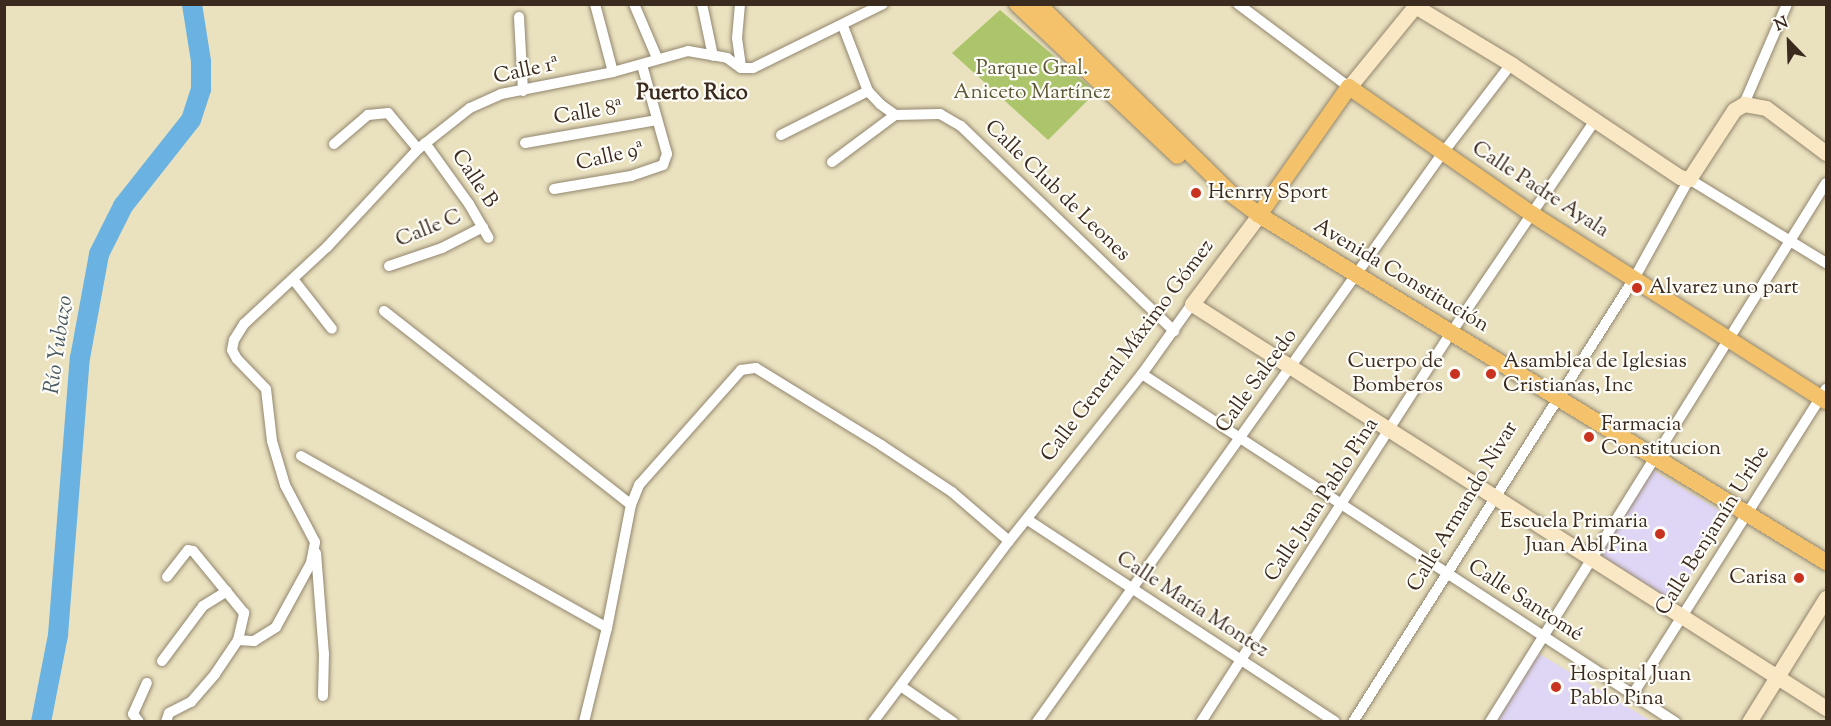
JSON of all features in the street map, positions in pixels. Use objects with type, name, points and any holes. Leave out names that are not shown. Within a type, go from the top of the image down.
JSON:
[{"type":"main road","points":[[1017,4],[1193,169],[1219,190],[1230,193]]},
{"type":"main road","points":[[1038,4],[1230,193]]},
{"type":"main road","name":"Calle Padre Ayala","points":[[1349,87],[1442,154],[1532,214],[1825,396]]},
{"type":"main road","name":"Calle General Máximo Gómez","points":[[1259,215],[1349,87]]},
{"type":"main road","name":"Avenida Constitución","points":[[1230,193],[1259,215],[1357,277],[1827,562]]},
{"type":"street","points":[[595,4],[613,72]]},
{"type":"street","points":[[634,4],[657,58]]},
{"type":"street","points":[[702,4],[713,56]]},
{"type":"street","points":[[740,4],[737,38],[741,68],[766,65],[843,26],[875,6]]},
{"type":"street","name":"Calle Padre Ayala","points":[[1238,4],[1349,87]]},
{"type":"street","points":[[1787,4],[1744,104],[1766,108],[1827,153]]},
{"type":"street","points":[[1414,5],[1511,64],[1680,177],[1689,179],[1827,263]]},
{"type":"street","name":"Calle General Máximo Gómez","points":[[1349,87],[1414,5]]},
{"type":"street","points":[[519,17],[523,91]]},
{"type":"street","points":[[832,162],[895,115],[868,91],[843,26]]},
{"type":"street","name":"Calle 1ª","points":[[315,542],[285,485],[272,441],[266,389],[232,350],[244,324],[293,279],[422,146],[485,99],[613,72],[688,51],[727,58],[741,68]]},
{"type":"street","name":"Calle Salcedo","points":[[1037,722],[1357,277],[1442,154],[1511,64]]},
{"type":"street","points":[[642,65],[657,120]]},
{"type":"street","points":[[781,135],[868,91]]},
{"type":"street","name":"Calle Armando Nivar","points":[[1353,722],[1448,574],[1493,496],[1556,396],[1635,277],[1689,179],[1734,110],[1744,104]]},
{"type":"street","name":"Calle B","points":[[334,144],[368,116],[388,113],[422,146],[489,238]]},
{"type":"street","name":"Calle Club de Leones","points":[[895,115],[940,114],[961,126],[1174,331]]},
{"type":"street","name":"Calle 8ª","points":[[525,143],[657,120]]},
{"type":"street","name":"Calle 9ª","points":[[554,189],[632,176],[663,165],[667,154],[657,120]]},
{"type":"street","name":"Calle Juan Pablo Pina","points":[[1201,722],[1391,430],[1451,333],[1595,120]]},
{"type":"street","points":[[1490,722],[1594,560],[1653,457],[1827,183]]},
{"type":"street","name":"Calle General Máximo Gómez","points":[[873,722],[902,687],[1009,542],[1142,374],[1259,215]]},
{"type":"street","name":"Calle C","points":[[389,266],[483,227]]},
{"type":"street","points":[[293,279],[332,329]]},
{"type":"street","points":[[1192,304],[1594,560],[1684,614],[1827,708]]},
{"type":"street","points":[[384,311],[631,505]]},
{"type":"street","points":[[584,722],[607,628],[631,505],[639,485],[723,385],[741,370],[756,368],[952,492],[1009,542]]},
{"type":"street","name":"Calle Santomé","points":[[1142,374],[1675,722]]},
{"type":"street","name":"Calle Benjamín Uribe","points":[[1633,694],[1825,396]]},
{"type":"street","points":[[301,456],[607,628]]},
{"type":"street","name":"Calle María Montez","points":[[1028,520],[1130,590],[1335,722]]},
{"type":"street","points":[[238,640],[255,641],[276,627],[311,563],[315,542]]},
{"type":"street","points":[[315,542],[322,606],[323,696]]},
{"type":"street","points":[[166,722],[170,713],[191,702],[238,640],[244,613],[190,550],[167,577]]},
{"type":"street","points":[[162,661],[203,606],[227,591]]},
{"type":"street","points":[[1749,722],[1827,598]]},
{"type":"street","points":[[139,722],[133,714],[147,683]]},
{"type":"street","points":[[902,687],[953,722]]},
{"type":"shaded area","name":"Escuela Primaria Juan Abl Pina","points":[[1646,466],[1727,515],[1674,603],[1592,553]]},
{"type":"shaded area","name":"Hospital Juan Pablo Pina","points":[[1538,653],[1651,721],[1496,722]]},
{"type":"green space","name":"Parque Gral. Aniceto Martínez","points":[[1000,10],[1096,92],[1048,140],[952,53]]},
{"type":"waterway","name":"Río Yubazo","points":[[41,722],[58,635],[80,358],[99,254],[123,206],[191,120],[201,89],[201,61],[192,4]]},
{"type":"place","name":"Henrry Sport","points":[[1196,193]]},
{"type":"place","name":"Alvarez uno part","points":[[1637,288]]},
{"type":"place","name":"Cuerpo de Bomberos","points":[[1455,374]]},
{"type":"place","name":"Asamblea de Iglesias Cristianas, Inc","points":[[1491,374]]},
{"type":"place","name":"Farmacia Constitucion","points":[[1589,437]]},
{"type":"place","name":"Escuela Primaria Juan Abl Pina","points":[[1660,534]]},
{"type":"place","name":"Carisa","points":[[1799,578]]},
{"type":"place","name":"Hospital Juan Pablo Pina","points":[[1556,687]]},
{"type":"district","name":"Puerto Rico","points":[[692,95]]}]
